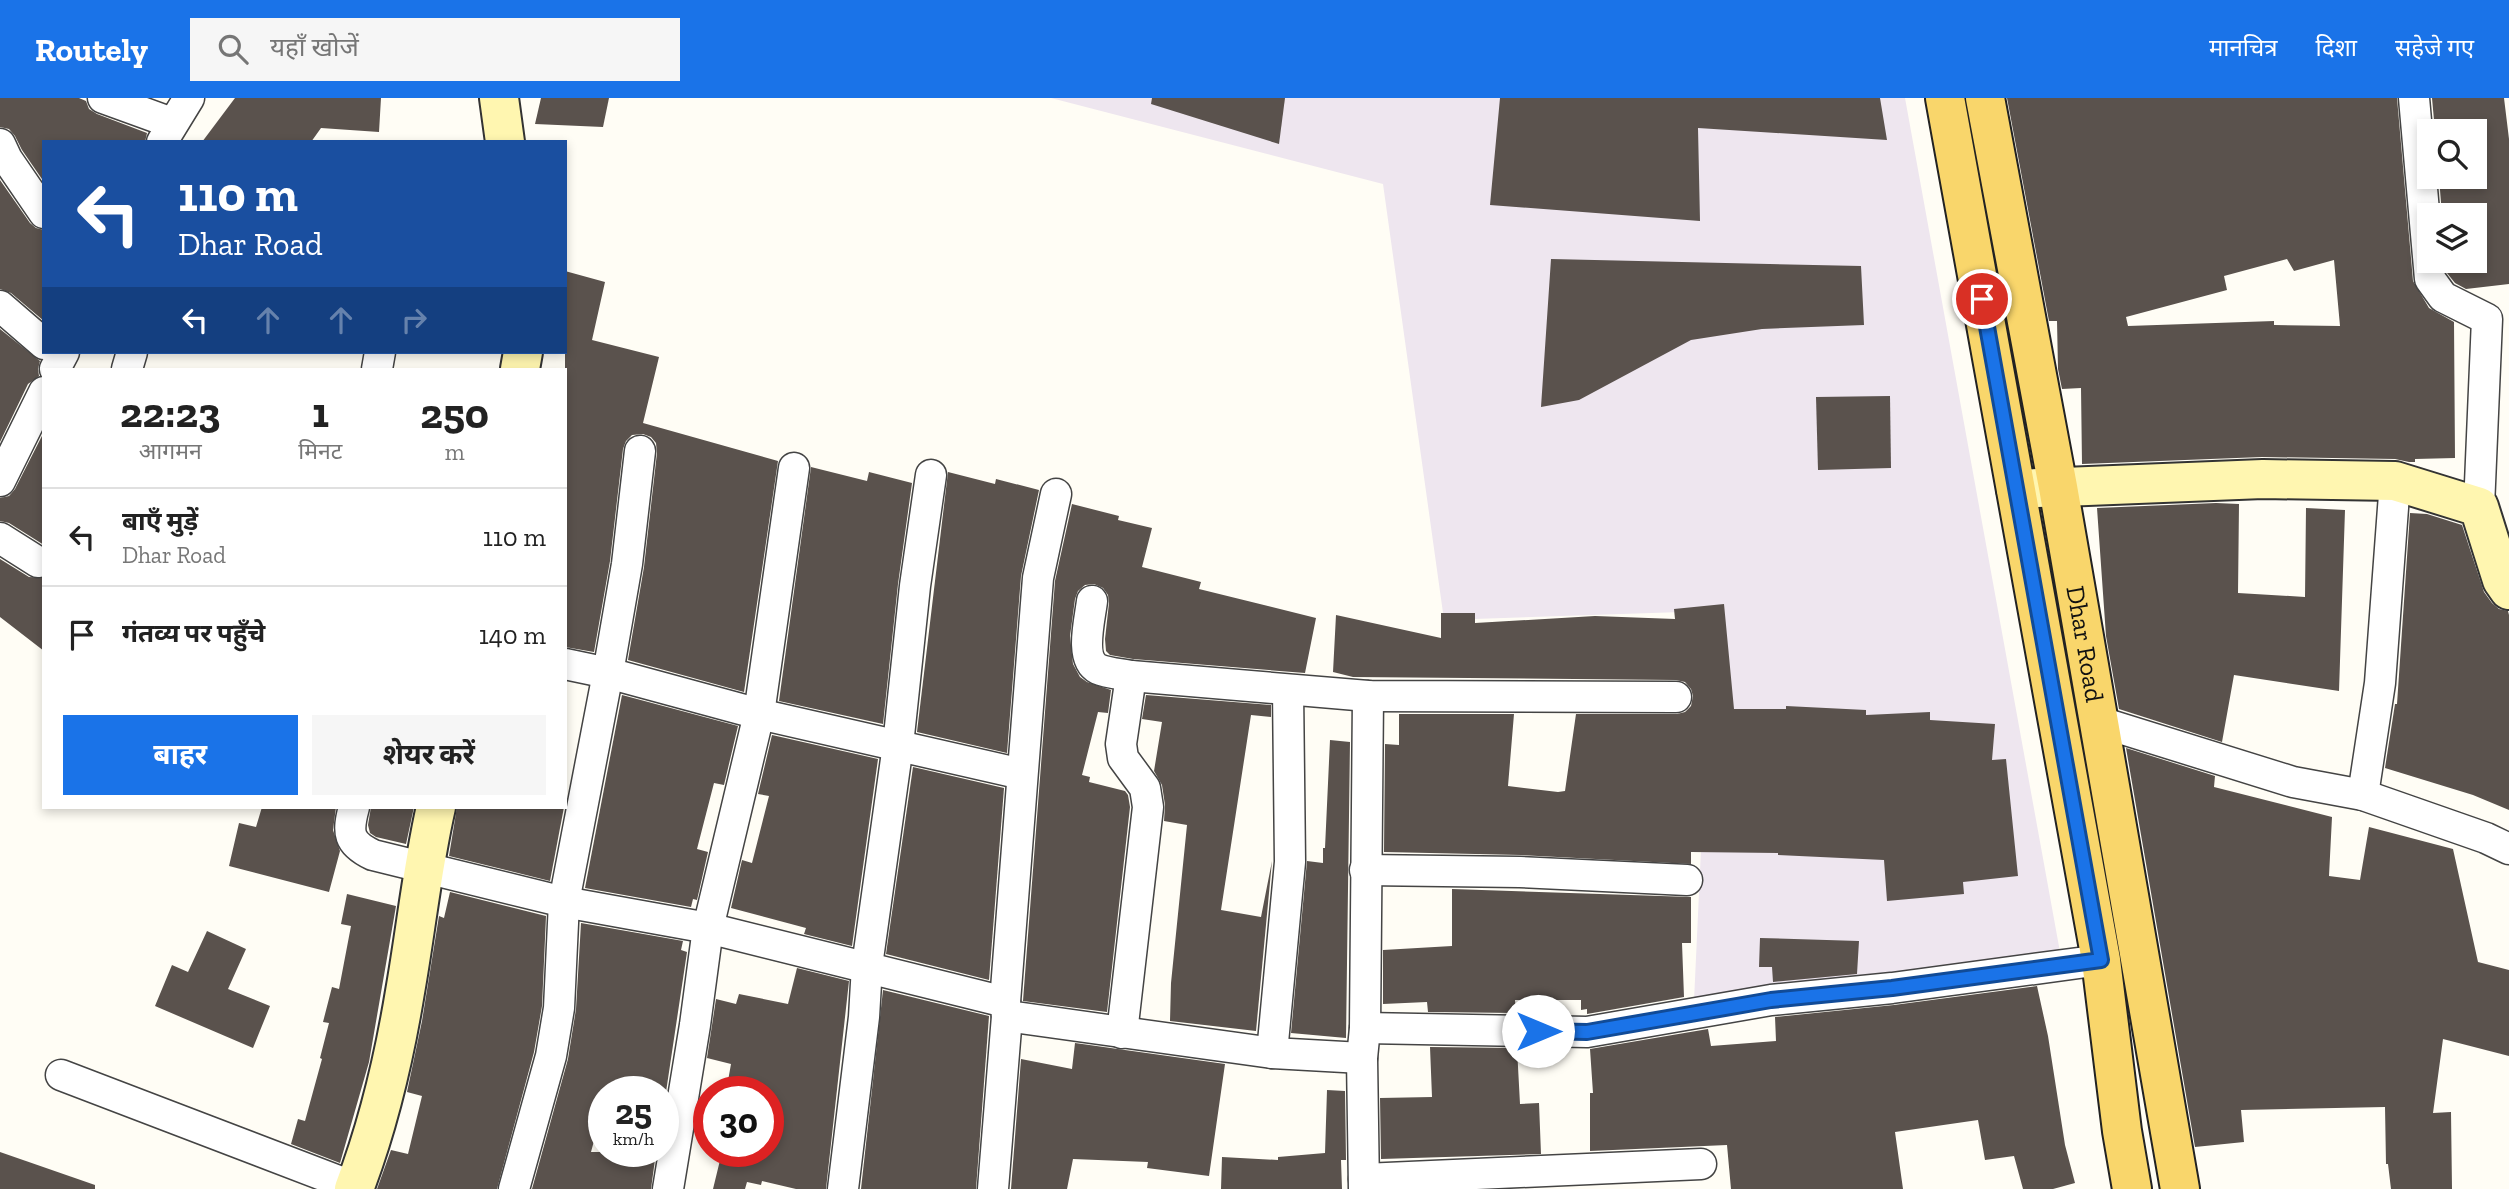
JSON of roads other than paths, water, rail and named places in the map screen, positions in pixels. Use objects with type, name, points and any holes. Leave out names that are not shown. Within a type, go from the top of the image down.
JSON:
[{"type":"main road","name":"Dhar Road","points":[[1945,98],[2101,960],[2122,1131],[2132,1189]]},
{"type":"main road","name":"Dhar Road","points":[[1984,98],[2058,487],[2180,1189]]},
{"type":"street","points":[[103,98],[167,132],[188,98]]},
{"type":"street","points":[[499,98],[505,140]]},
{"type":"street","points":[[2414,98],[2430,279],[2443,297],[2498,318],[2480,507],[2501,580],[2509,590]]},
{"type":"street","points":[[0,144],[7,159],[42,210]]},
{"type":"street","points":[[0,306],[42,343]]},
{"type":"street","points":[[0,481],[42,396]]},
{"type":"street","points":[[514,1189],[551,1056],[559,1008],[564,902],[627,564],[640,451]]},
{"type":"street","points":[[667,1189],[695,1025],[708,928],[759,715],[794,468]]},
{"type":"street","points":[[843,1189],[864,1017],[867,966],[898,745],[915,586],[931,475]]},
{"type":"street","points":[[2016,489],[2263,479],[2395,481],[2480,507]]},
{"type":"street","points":[[2363,795],[2381,683],[2395,481]]},
{"type":"street","points":[[993,1189],[1038,578],[1056,494]]},
{"type":"street","points":[[0,538],[42,559]]},
{"type":"street","points":[[1092,601],[1086,651],[1089,660],[1097,669],[1131,676],[1368,696],[1676,697]]},
{"type":"street","points":[[567,664],[608,673],[759,715],[1022,774]]},
{"type":"street","points":[[1122,1033],[1148,807],[1145,788],[1123,758],[1121,744],[1131,676]]},
{"type":"street","points":[[1272,1053],[1290,862],[1288,690]]},
{"type":"street","points":[[1368,696],[1365,1028],[1362,1058],[1364,1184],[1701,1164]]},
{"type":"street","points":[[2097,721],[2293,782],[2363,795],[2486,838],[2509,849]]},
{"type":"street","points":[[353,809],[350,822],[351,838],[358,848],[373,855],[564,902],[708,928],[867,966],[1006,1009],[1122,1033],[1272,1053],[1362,1058]]},
{"type":"street","points":[[61,1075],[354,1188],[383,1100],[405,993],[423,867],[436,809]]},
{"type":"street","points":[[1365,870],[1520,872],[1687,880]]},
{"type":"street","points":[[1365,1028],[1587,1032],[1771,1000],[1892,988],[2101,960]]}]
